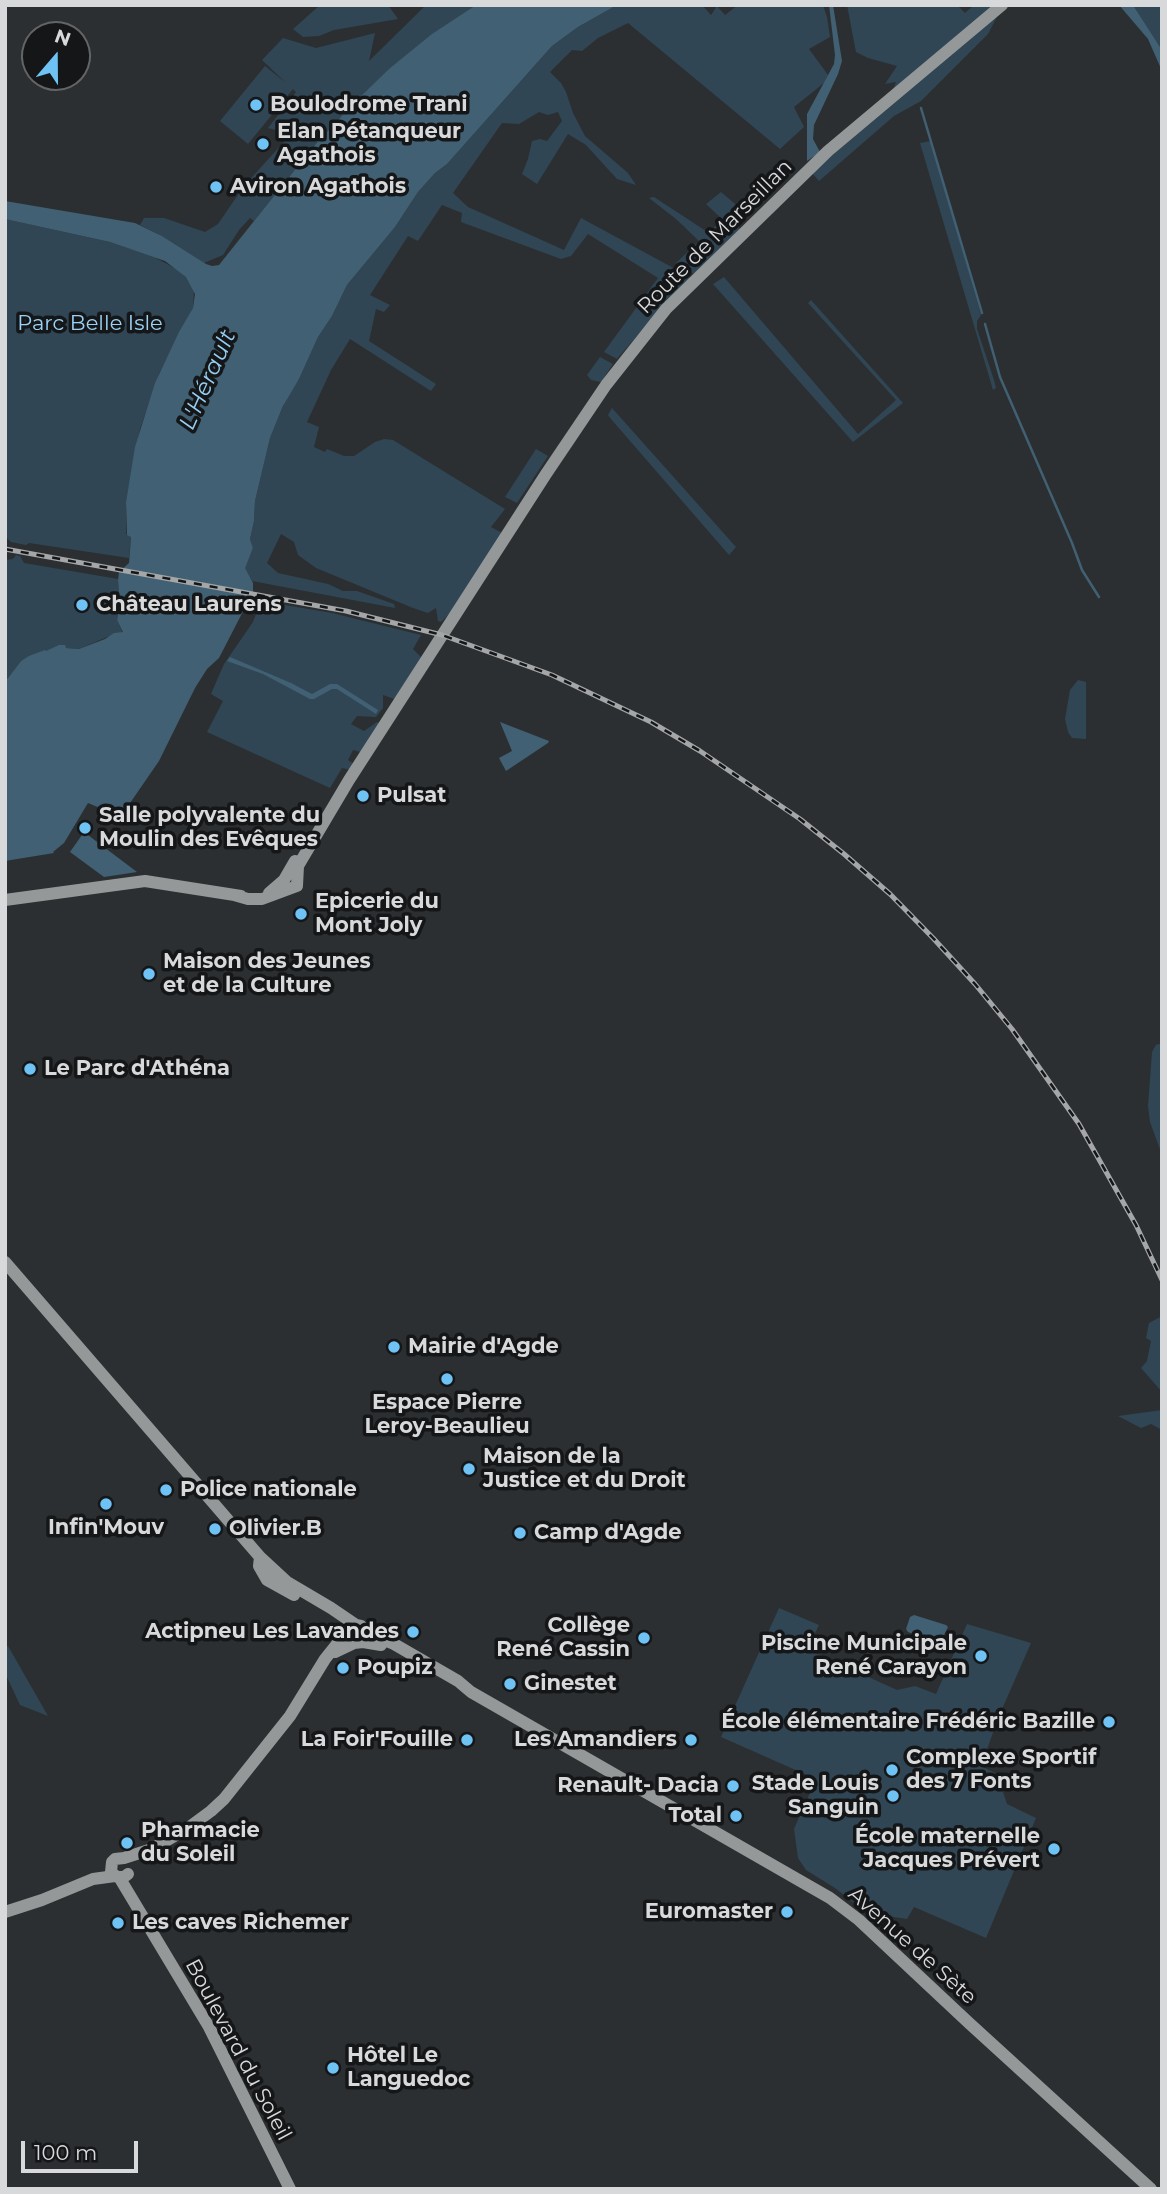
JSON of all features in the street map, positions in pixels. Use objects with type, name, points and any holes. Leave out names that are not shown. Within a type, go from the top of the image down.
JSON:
[{"type":"main road","name":"Route de Marseillan","points":[[79,890],[145,881],[261,900],[289,881],[349,780],[546,474],[606,385],[666,309],[828,151],[1002,5]]},
{"type":"main road","points":[[5,893],[49,887],[79,890]]},
{"type":"main road","points":[[5,900],[79,890]]},
{"type":"main road","name":"Avenue de Sète","points":[[5,1262],[260,1558],[287,1582],[331,1608],[356,1635]]},
{"type":"main road","name":"Avenue de Sète","points":[[260,1558],[259,1566],[267,1580],[337,1618],[356,1635],[403,1649],[458,1681],[471,1692],[830,1898],[859,1920],[1151,2189]]},
{"type":"main road","points":[[5,1912],[121,1870],[198,1821],[224,1799],[293,1712],[329,1655],[356,1635]]},
{"type":"main road","name":"Boulevard du Soleil","points":[[121,1870],[148,1926],[209,2027],[290,2189]]},
{"type":"green space","points":[[320,5],[388,5],[398,19],[303,37],[293,29]]},
{"type":"green space","points":[[426,5],[476,5],[390,68],[313,147],[254,221],[250,218],[239,230],[223,255],[204,263],[140,225],[144,218],[164,218],[205,232],[218,224],[244,186],[291,134],[268,128],[296,92],[293,89],[248,144],[220,121],[265,66],[286,83],[262,60],[283,38],[316,48],[375,33],[369,61]]},
{"type":"green space","points":[[617,5],[702,5],[711,15],[717,6],[725,15],[738,5],[823,5],[830,37],[809,49],[828,75],[824,83],[794,107],[804,127],[780,149],[628,23],[598,38],[582,51],[572,50],[550,72],[566,92],[585,136],[628,173],[636,185],[617,179],[586,145],[568,134],[537,184],[522,174],[532,141],[547,141],[562,121],[558,112],[548,115],[539,112],[519,124],[502,123],[453,193],[468,207],[564,250],[581,218],[692,278],[617,359],[604,352],[658,278],[588,234],[571,256],[561,259],[461,222],[462,213],[442,205],[418,241],[408,236],[370,295],[390,305],[384,312],[376,309],[369,341],[436,384],[431,391],[350,339],[331,370],[307,422],[319,427],[314,447],[344,456],[354,456],[384,439],[393,440],[505,509],[491,527],[504,534],[458,605],[441,622],[438,621],[436,608],[428,613],[413,608],[316,568],[298,555],[294,542],[281,534],[267,563],[278,573],[328,584],[343,591],[357,591],[394,604],[395,608],[252,581],[244,568],[253,548],[250,539],[255,501],[270,438],[286,399],[347,285],[395,227],[418,192],[447,164],[552,46],[578,27]]},
{"type":"green space","points":[[847,5],[957,5],[965,13],[974,5],[1003,5],[988,34],[921,101],[894,116],[819,181],[811,172],[892,92],[896,82],[885,84],[897,66],[856,52]]},
{"type":"green space","points":[[1133,5],[1162,5],[1162,50]]},
{"type":"green space","points":[[931,141],[981,315],[977,321],[977,329],[994,380],[996,388],[993,390],[920,143]]},
{"type":"green space","points":[[721,192],[748,215],[738,226],[741,231],[694,274],[676,263],[699,241],[649,198],[654,197],[709,233],[722,219],[706,204]]},
{"type":"green space","name":"Parc Belle Isle","points":[[5,219],[110,242],[154,257],[182,272],[194,290],[193,308],[159,374],[140,429],[126,502],[126,534],[131,536],[129,558],[29,543],[26,545],[11,542],[5,536]]},
{"type":"green space","points":[[724,277],[858,434],[896,400],[808,303],[811,300],[903,403],[853,442],[713,284]]},
{"type":"green space","points":[[600,357],[613,364],[601,382],[591,380],[587,375]]},
{"type":"green space","points":[[612,408],[736,547],[729,555],[611,419],[608,415]]},
{"type":"green space","points":[[536,449],[548,456],[517,503],[505,497]]},
{"type":"green space","points":[[16,555],[20,556],[24,563],[118,579],[120,605],[117,620],[123,633],[79,649],[46,651],[21,661],[5,682],[5,560],[13,559]]},
{"type":"green space","points":[[261,601],[332,613],[421,635],[413,649],[423,659],[397,700],[383,695],[383,708],[376,717],[357,716],[351,724],[364,731],[377,722],[383,724],[364,753],[353,750],[348,760],[354,764],[351,770],[342,768],[330,788],[207,732],[223,701],[211,694],[224,664],[253,622]]},
{"type":"green space","points":[[1078,680],[1086,682],[1086,739],[1072,738],[1065,719],[1070,690]]},
{"type":"green space","points":[[1162,1043],[1162,1155],[1150,1122],[1148,1106],[1152,1052],[1156,1045]]},
{"type":"green space","points":[[1162,1316],[1162,1392],[1141,1368],[1147,1361],[1151,1341],[1146,1338],[1149,1323]]},
{"type":"green space","points":[[1162,1410],[1162,1430],[1151,1424],[1141,1428],[1118,1416]]},
{"type":"green space","name":"Complexe Sportif des 7 Fonts","points":[[779,1608],[819,1625],[807,1649],[897,1690],[915,1686],[936,1694],[967,1624],[1031,1643],[999,1716],[981,1766],[997,1774],[1007,1804],[1036,1818],[986,1938],[914,1907],[907,1919],[867,1913],[806,1870],[798,1858],[794,1829],[816,1779],[721,1737]]},
{"type":"green space","points":[[8,1646],[48,1716],[20,1705],[5,1673],[5,1648]]},
{"type":"water","name":"L'Hérault","points":[[476,5],[617,5],[578,27],[552,46],[447,164],[418,192],[395,227],[347,285],[283,406],[270,438],[255,501],[250,539],[253,548],[245,568],[253,583],[253,592],[219,658],[207,669],[195,688],[159,761],[128,806],[112,813],[88,803],[64,843],[54,853],[5,861],[5,682],[21,661],[29,656],[59,645],[79,649],[114,633],[123,632],[117,620],[120,605],[118,580],[119,572],[129,563],[131,537],[127,535],[126,502],[135,447],[155,383],[193,308],[195,294],[186,277],[165,261],[110,242],[5,219],[5,201],[135,223],[162,236],[206,264],[219,265],[313,147],[354,103],[390,68],[432,34]]},
{"type":"water","points":[[829,5],[833,5],[842,61],[814,125],[813,139],[820,152],[807,161],[807,114],[834,64]]},
{"type":"water","points":[[1119,5],[1133,5],[1162,50],[1162,71],[1148,39]]},
{"type":"water","points":[[230,657],[312,694],[330,684],[337,684],[378,710],[376,714],[337,689],[310,699],[263,674],[227,661]]},
{"type":"water","points":[[500,722],[549,741],[506,771],[499,758],[512,751]]},
{"type":"water","points":[[84,832],[137,872],[104,877],[70,852]]},
{"type":"water","points":[[914,1615],[948,1627],[940,1643],[908,1632],[906,1629],[910,1617]]},
{"type":"waterway","points":[[921,108],[982,313]]},
{"type":"waterway","points":[[985,324],[1000,377],[1082,570],[1099,597]]},
{"type":"railway","points":[[5,549],[346,611],[442,635],[552,675],[651,722],[700,751],[800,819],[844,854],[890,894],[975,984],[1012,1029],[1079,1124],[1136,1225],[1162,1280]]},
{"type":"place","name":"Boulodrome Trani","points":[[256,105]]},
{"type":"place","name":"Elan Pétanqueur Agathois","points":[[263,144]]},
{"type":"place","name":"Aviron Agathois","points":[[216,187]]},
{"type":"place","name":"Château Laurens","points":[[82,605]]},
{"type":"place","name":"Pulsat","points":[[363,796]]},
{"type":"place","name":"Salle polyvalente du Moulin des Evêques","points":[[85,828]]},
{"type":"place","name":"Epicerie du Mont Joly","points":[[301,914]]},
{"type":"place","name":"Maison des Jeunes et de la Culture","points":[[149,974]]},
{"type":"place","name":"Le Parc d'Athéna","points":[[30,1069]]},
{"type":"place","name":"Mairie d'Agde","points":[[394,1347]]},
{"type":"place","name":"Espace Pierre Leroy-Beaulieu","points":[[447,1379]]},
{"type":"place","name":"Maison de la Justice et du Droit","points":[[469,1469]]},
{"type":"place","name":"Police nationale","points":[[166,1490]]},
{"type":"place","name":"Infin'Mouv","points":[[106,1504]]},
{"type":"place","name":"Olivier.B","points":[[215,1529]]},
{"type":"place","name":"Camp d'Agde","points":[[520,1533]]},
{"type":"place","name":"Actipneu Les Lavandes","points":[[413,1632]]},
{"type":"place","name":"Collège René Cassin","points":[[644,1638]]},
{"type":"place","name":"Piscine Municipale René Carayon","points":[[981,1656]]},
{"type":"place","name":"Poupiz","points":[[343,1668]]},
{"type":"place","name":"Ginestet","points":[[510,1684]]},
{"type":"place","name":"École élémentaire Frédéric Bazille","points":[[1109,1722]]},
{"type":"place","name":"La Foir'Fouille","points":[[467,1740]]},
{"type":"place","name":"Les Amandiers","points":[[691,1740]]},
{"type":"place","name":"Complexe Sportif des 7 Fonts","points":[[892,1770]]},
{"type":"place","name":"Renault- Dacia","points":[[733,1786]]},
{"type":"place","name":"Stade Louis Sanguin","points":[[893,1796]]},
{"type":"place","name":"Total","points":[[736,1816]]},
{"type":"place","name":"Pharmacie du Soleil","points":[[127,1843]]},
{"type":"place","name":"École maternelle Jacques Prévert","points":[[1054,1849]]},
{"type":"place","name":"Euromaster","points":[[787,1912]]},
{"type":"place","name":"Les caves Richemer","points":[[118,1923]]},
{"type":"place","name":"Hôtel Le Languedoc","points":[[333,2068]]}]
